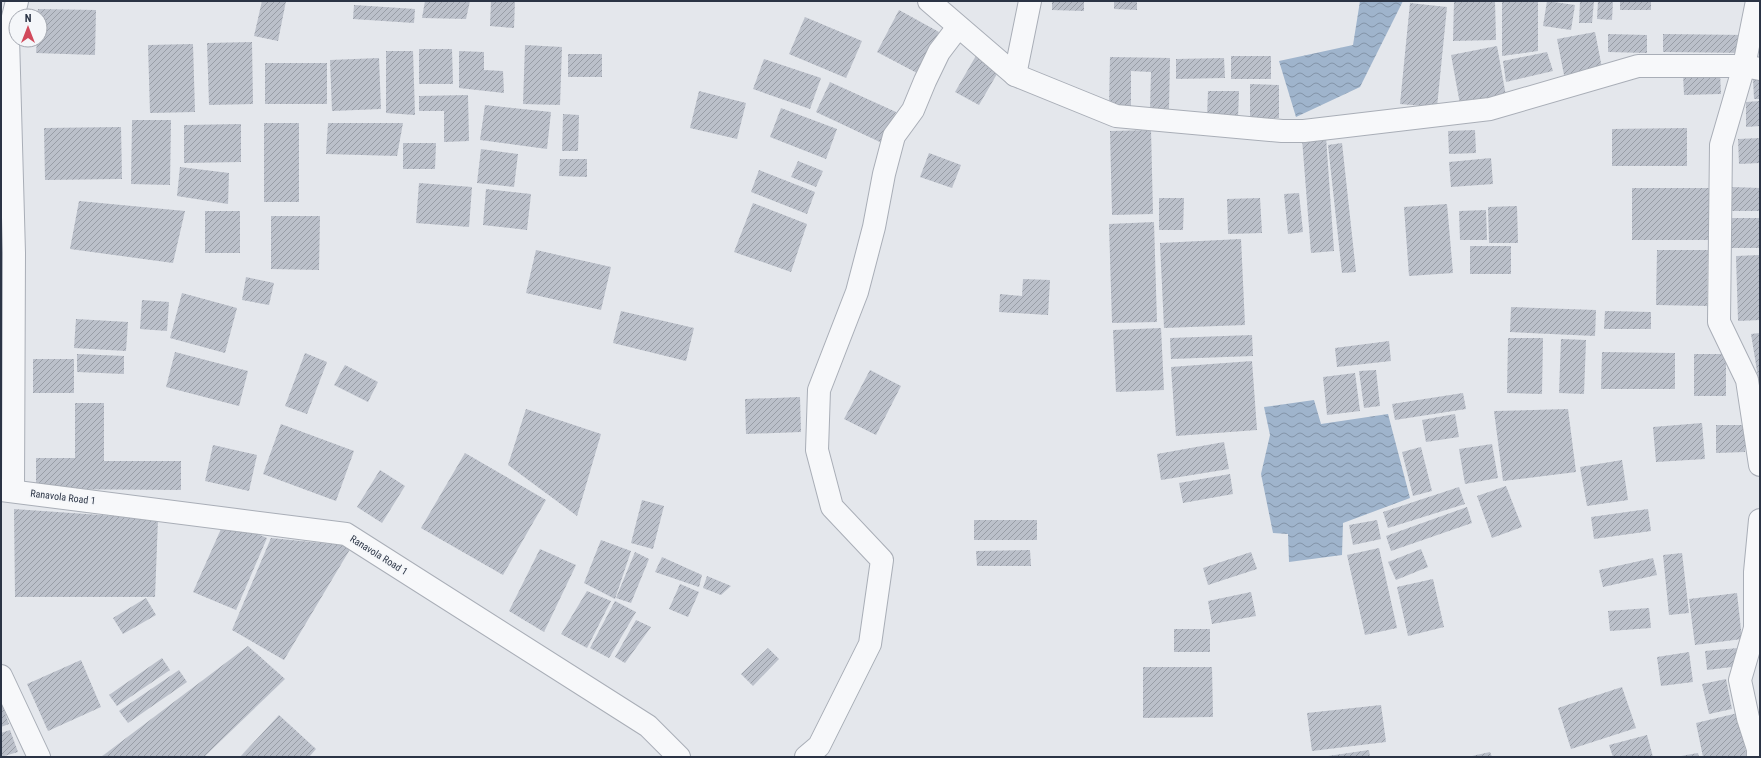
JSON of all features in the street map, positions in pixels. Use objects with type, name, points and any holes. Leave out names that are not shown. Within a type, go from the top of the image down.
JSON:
[{"type":"street","points":[[7,491],[14,254],[8,37],[17,1]]},
{"type":"street","points":[[930,1],[958,27],[1015,75],[1116,116],[1282,131],[1304,131],[1490,109],[1638,66],[1752,68]]},
{"type":"street","points":[[1015,75],[1030,1]]},
{"type":"street","points":[[1757,1],[1752,68],[1721,145],[1719,322],[1747,380],[1760,465]]},
{"type":"street","points":[[806,757],[819,746],[870,644],[882,560],[832,507],[817,450],[819,390],[856,292],[874,228],[884,174],[894,136],[913,110],[939,52],[958,27]]},
{"type":"street","name":"Ranavola Road 1","points":[[7,491],[346,534],[648,726],[679,757]]},
{"type":"street","points":[[1758,757],[1758,749],[1748,718],[1740,680],[1755,628],[1755,572],[1759,549],[1760,520]]},
{"type":"street","points":[[1,676],[39,757]]},
{"type":"water","points":[[1360,1],[1403,1],[1360,87],[1296,117],[1279,61],[1353,45]]},
{"type":"water","points":[[1314,400],[1321,424],[1388,414],[1410,498],[1343,523],[1342,555],[1289,562],[1288,534],[1273,533],[1261,474],[1270,435],[1264,407]]},
{"type":"building","points":[[262,1],[286,1],[278,41],[254,36]]},
{"type":"building","points":[[425,1],[470,1],[466,19],[422,18]]},
{"type":"building","points":[[491,1],[515,1],[514,28],[490,26]]},
{"type":"building","points":[[1052,1],[1084,1],[1084,11],[1052,10]]},
{"type":"building","points":[[1114,1],[1137,1],[1137,10],[1114,9]]},
{"type":"building","points":[[1454,1],[1495,1],[1496,40],[1453,41]]},
{"type":"building","points":[[1502,1],[1538,1],[1538,51],[1502,56]]},
{"type":"building","points":[[1547,1],[1575,5],[1571,30],[1543,26]]},
{"type":"building","points":[[1580,1],[1594,1],[1592,23],[1579,23]]},
{"type":"building","points":[[1598,1],[1613,1],[1612,20],[1597,19]]},
{"type":"building","points":[[1620,1],[1651,1],[1651,10],[1620,10]]},
{"type":"building","points":[[1410,3],[1447,7],[1437,107],[1400,104]]},
{"type":"building","points":[[354,5],[415,9],[414,23],[353,19]]},
{"type":"building","points":[[48,9],[96,10],[95,55],[36,53],[36,48],[48,48]]},
{"type":"building","points":[[899,10],[939,32],[917,73],[877,52]]},
{"type":"building","points":[[805,17],[862,41],[846,78],[789,54]]},
{"type":"building","points":[[1595,32],[1602,68],[1564,75],[1557,39]]},
{"type":"building","points":[[1608,34],[1647,35],[1647,53],[1608,52]]},
{"type":"building","points":[[1663,34],[1746,35],[1746,53],[1663,52]]},
{"type":"building","points":[[252,42],[253,104],[209,105],[207,43]]},
{"type":"building","points":[[193,44],[195,112],[150,113],[148,45]]},
{"type":"building","points":[[525,45],[562,47],[560,105],[523,104]]},
{"type":"building","points":[[1497,46],[1506,96],[1460,104],[1451,55]]},
{"type":"building","points":[[419,49],[452,49],[453,84],[419,84]]},
{"type":"building","points":[[386,51],[413,51],[415,115],[386,113]]},
{"type":"building","points":[[459,51],[484,52],[484,70],[503,71],[504,93],[459,88]]},
{"type":"building","points":[[1547,52],[1553,71],[1506,82],[1503,61]]},
{"type":"building","points":[[568,54],[602,54],[602,77],[568,77]]},
{"type":"building","points":[[977,54],[1001,67],[979,105],[955,92]]},
{"type":"building","points":[[1231,56],[1271,56],[1271,79],[1231,79]]},
{"type":"building","points":[[1110,57],[1170,58],[1169,110],[1150,110],[1151,72],[1131,71],[1131,106],[1109,106]]},
{"type":"building","points":[[379,58],[381,109],[332,111],[330,60]]},
{"type":"building","points":[[1224,58],[1225,78],[1176,79],[1176,59]]},
{"type":"building","points":[[764,59],[821,78],[810,109],[753,89]]},
{"type":"building","points":[[265,63],[327,63],[327,104],[265,104]]},
{"type":"building","points":[[1720,72],[1721,94],[1684,95],[1683,73]]},
{"type":"building","points":[[1753,78],[1760,78],[1760,99],[1754,99]]},
{"type":"building","points":[[830,82],[896,112],[882,143],[816,112]]},
{"type":"building","points":[[1250,84],[1279,85],[1279,118],[1250,118]]},
{"type":"building","points":[[699,91],[746,103],[737,139],[690,128]]},
{"type":"building","points":[[1208,91],[1239,91],[1238,118],[1207,117]]},
{"type":"building","points":[[468,95],[469,141],[444,142],[444,111],[419,111],[419,96]]},
{"type":"building","points":[[1760,101],[1760,126],[1746,127],[1746,102]]},
{"type":"building","points":[[485,105],[551,112],[547,149],[480,140]]},
{"type":"building","points":[[781,108],[837,129],[826,159],[770,137]]},
{"type":"building","points":[[563,114],[579,115],[578,151],[562,151]]},
{"type":"building","points":[[132,120],[171,120],[170,185],[131,184]]},
{"type":"building","points":[[264,123],[299,123],[299,202],[264,202]]},
{"type":"building","points":[[328,123],[403,123],[397,156],[326,154]]},
{"type":"building","points":[[241,124],[241,162],[184,163],[184,125]]},
{"type":"building","points":[[121,127],[122,179],[45,180],[44,128]]},
{"type":"building","points":[[1687,128],[1687,166],[1612,166],[1612,129]]},
{"type":"building","points":[[1151,130],[1153,214],[1112,215],[1110,131]]},
{"type":"building","points":[[1475,130],[1476,153],[1449,154],[1448,131]]},
{"type":"building","points":[[1326,137],[1334,251],[1311,253],[1302,139]]},
{"type":"building","points":[[1760,138],[1760,163],[1739,164],[1738,139]]},
{"type":"building","points":[[403,143],[436,143],[435,169],[403,169]]},
{"type":"building","points":[[1342,143],[1356,272],[1342,273],[1328,145]]},
{"type":"building","points":[[481,149],[518,154],[514,187],[477,183]]},
{"type":"building","points":[[929,153],[961,165],[952,188],[920,177]]},
{"type":"building","points":[[1491,158],[1493,184],[1451,187],[1449,162]]},
{"type":"building","points":[[560,159],[587,159],[587,177],[559,176]]},
{"type":"building","points":[[798,161],[823,171],[816,187],[791,177]]},
{"type":"building","points":[[180,167],[229,173],[228,204],[177,196]]},
{"type":"building","points":[[759,170],[815,192],[807,214],[751,192]]},
{"type":"building","points":[[419,183],[472,187],[469,227],[416,223]]},
{"type":"building","points":[[1732,187],[1760,188],[1760,211],[1731,211]]},
{"type":"building","points":[[1632,188],[1709,188],[1709,240],[1632,240]]},
{"type":"building","points":[[486,189],[531,194],[527,230],[483,225]]},
{"type":"building","points":[[1299,193],[1303,232],[1288,234],[1284,194]]},
{"type":"building","points":[[1159,198],[1184,198],[1183,230],[1159,230]]},
{"type":"building","points":[[1260,198],[1262,233],[1228,234],[1227,199]]},
{"type":"building","points":[[79,201],[185,211],[173,263],[70,249]]},
{"type":"building","points":[[753,203],[807,224],[791,272],[734,252]]},
{"type":"building","points":[[1447,204],[1453,273],[1409,276],[1404,207]]},
{"type":"building","points":[[1517,206],[1518,243],[1489,243],[1488,207]]},
{"type":"building","points":[[1486,210],[1487,240],[1460,240],[1459,211]]},
{"type":"building","points":[[205,211],[240,211],[240,253],[205,253]]},
{"type":"building","points":[[271,216],[320,216],[319,270],[271,269]]},
{"type":"building","points":[[1726,218],[1760,218],[1760,248],[1726,248]]},
{"type":"building","points":[[1154,222],[1157,322],[1112,323],[1109,224]]},
{"type":"building","points":[[1241,239],[1245,325],[1164,328],[1160,243]]},
{"type":"building","points":[[1470,246],[1511,246],[1511,274],[1470,274]]},
{"type":"building","points":[[536,250],[611,267],[601,310],[526,293]]},
{"type":"building","points":[[1657,250],[1708,250],[1707,306],[1656,305]]},
{"type":"building","points":[[1760,255],[1760,320],[1738,321],[1736,256]]},
{"type":"building","points":[[1,257],[11,257],[10,317],[1,317]]},
{"type":"building","points":[[246,277],[274,283],[269,305],[242,300]]},
{"type":"building","points":[[1023,279],[1050,280],[1048,315],[999,312],[1000,294],[1022,296]]},
{"type":"building","points":[[182,293],[237,308],[225,353],[170,338]]},
{"type":"building","points":[[142,300],[169,302],[167,331],[140,329]]},
{"type":"building","points":[[1511,307],[1596,310],[1595,336],[1510,332]]},
{"type":"building","points":[[621,311],[694,328],[686,361],[613,343]]},
{"type":"building","points":[[1605,311],[1651,312],[1651,329],[1604,329]]},
{"type":"building","points":[[76,319],[128,322],[126,351],[74,348]]},
{"type":"building","points":[[1161,328],[1164,390],[1116,392],[1113,330]]},
{"type":"building","points":[[1,331],[4,331],[6,375],[1,375]]},
{"type":"building","points":[[1760,333],[1760,383],[1759,383],[1751,334]]},
{"type":"building","points":[[1252,335],[1253,356],[1171,359],[1170,338]]},
{"type":"building","points":[[1508,338],[1543,338],[1542,394],[1507,393]]},
{"type":"building","points":[[1561,339],[1586,340],[1584,394],[1559,393]]},
{"type":"building","points":[[1389,341],[1391,361],[1337,367],[1335,348]]},
{"type":"building","points":[[175,352],[248,371],[239,406],[166,387]]},
{"type":"building","points":[[1602,352],[1675,353],[1675,389],[1601,389]]},
{"type":"building","points":[[305,353],[327,362],[307,414],[285,406]]},
{"type":"building","points":[[77,354],[124,356],[124,374],[77,372]]},
{"type":"building","points":[[1694,354],[1726,354],[1726,396],[1694,396]]},
{"type":"building","points":[[33,359],[74,359],[74,393],[33,393]]},
{"type":"building","points":[[1252,361],[1257,430],[1176,436],[1171,367]]},
{"type":"building","points":[[345,365],[378,382],[368,402],[334,385]]},
{"type":"building","points":[[870,370],[901,386],[876,435],[844,419]]},
{"type":"building","points":[[1376,370],[1380,406],[1364,408],[1359,371]]},
{"type":"building","points":[[1355,373],[1360,411],[1327,415],[1323,377]]},
{"type":"building","points":[[1463,393],[1466,409],[1395,420],[1392,404]]},
{"type":"building","points":[[800,397],[801,432],[746,434],[745,399]]},
{"type":"building","points":[[75,403],[104,403],[104,461],[181,461],[181,490],[36,489],[36,458],[75,458]]},
{"type":"building","points":[[526,409],[601,434],[577,516],[508,465]]},
{"type":"building","points":[[1568,409],[1576,472],[1503,481],[1494,411]]},
{"type":"building","points":[[1455,414],[1459,437],[1426,442],[1422,420]]},
{"type":"building","points":[[1702,423],[1705,459],[1656,462],[1653,427]]},
{"type":"building","points":[[281,424],[354,451],[336,501],[263,474]]},
{"type":"building","points":[[1716,425],[1745,425],[1745,452],[1716,453]]},
{"type":"building","points":[[1224,442],[1229,469],[1161,480],[1157,454]]},
{"type":"building","points":[[1492,444],[1498,478],[1465,484],[1459,449]]},
{"type":"building","points":[[213,445],[257,455],[249,491],[205,481]]},
{"type":"building","points":[[1421,447],[1432,491],[1413,496],[1402,452]]},
{"type":"building","points":[[465,453],[546,500],[503,575],[421,528]]},
{"type":"building","points":[[1622,460],[1628,500],[1587,506],[1580,467]]},
{"type":"building","points":[[380,470],[405,486],[382,523],[357,507]]},
{"type":"building","points":[[1230,474],[1233,494],[1183,503],[1179,483]]},
{"type":"building","points":[[1506,486],[1522,527],[1492,538],[1477,496]]},
{"type":"building","points":[[1459,487],[1465,504],[1388,528],[1383,512]]},
{"type":"building","points":[[642,500],[664,506],[653,549],[631,543]]},
{"type":"building","points":[[1467,507],[1472,523],[1391,551],[1386,536]]},
{"type":"building","points":[[14,509],[158,519],[155,597],[15,597]]},
{"type":"building","points":[[1648,509],[1651,531],[1594,539],[1591,517]]},
{"type":"building","points":[[225,520],[267,538],[236,610],[193,592]]},
{"type":"building","points":[[974,520],[1037,520],[1037,540],[974,540]]},
{"type":"building","points":[[1377,520],[1381,539],[1353,545],[1349,525]]},
{"type":"building","points":[[271,538],[352,546],[284,660],[232,630]]},
{"type":"building","points":[[601,540],[631,551],[615,599],[584,583]]},
{"type":"building","points":[[1379,548],[1397,628],[1365,635],[1347,555]]},
{"type":"building","points":[[540,549],[576,565],[544,632],[509,611]]},
{"type":"building","points":[[1421,549],[1428,567],[1396,580],[1388,562]]},
{"type":"building","points":[[1030,550],[1031,566],[977,566],[976,551]]},
{"type":"building","points":[[635,552],[649,559],[631,603],[616,598]]},
{"type":"building","points":[[1251,552],[1257,569],[1208,585],[1203,568]]},
{"type":"building","points":[[1682,553],[1689,613],[1669,615],[1663,555]]},
{"type":"building","points":[[662,557],[702,575],[699,587],[655,572]]},
{"type":"building","points":[[1653,558],[1657,575],[1603,587],[1599,570]]},
{"type":"building","points":[[707,576],[731,586],[721,595],[703,588]]},
{"type":"building","points":[[1433,579],[1444,627],[1408,636],[1397,587]]},
{"type":"building","points":[[680,584],[699,592],[688,617],[669,609]]},
{"type":"building","points":[[587,591],[611,601],[587,648],[561,634]]},
{"type":"building","points":[[1251,592],[1256,616],[1212,624],[1208,601]]},
{"type":"building","points":[[1737,593],[1742,639],[1695,645],[1689,599]]},
{"type":"building","points":[[146,598],[156,615],[123,634],[113,618]]},
{"type":"building","points":[[615,601],[636,612],[609,658],[590,648]]},
{"type":"building","points":[[1649,608],[1651,628],[1610,631],[1608,611]]},
{"type":"building","points":[[636,620],[651,627],[625,663],[615,657]]},
{"type":"building","points":[[1174,629],[1210,629],[1210,652],[1174,652]]},
{"type":"building","points":[[248,646],[285,679],[204,757],[101,757]]},
{"type":"building","points":[[768,648],[779,659],[753,686],[741,674]]},
{"type":"building","points":[[1738,648],[1740,666],[1707,670],[1705,651]]},
{"type":"building","points":[[1689,652],[1693,682],[1661,686],[1657,657]]},
{"type":"building","points":[[162,658],[170,670],[117,706],[109,695]]},
{"type":"building","points":[[81,660],[101,707],[48,731],[27,684]]},
{"type":"building","points":[[1143,667],[1212,667],[1213,717],[1143,718]]},
{"type":"building","points":[[179,670],[187,682],[128,723],[119,711]]},
{"type":"building","points":[[1726,679],[1732,709],[1709,714],[1702,684]]},
{"type":"building","points":[[1622,687],[1636,728],[1571,749],[1558,708]]},
{"type":"building","points":[[1,702],[9,724],[1,727]]},
{"type":"building","points":[[1381,705],[1386,742],[1312,751],[1307,713]]},
{"type":"building","points":[[1738,713],[1747,757],[1703,757],[1696,723]]},
{"type":"building","points":[[279,715],[316,749],[309,757],[240,757]]},
{"type":"building","points":[[10,730],[18,752],[1,757],[1,733]]},
{"type":"building","points":[[1647,735],[1653,757],[1613,757],[1609,745]]},
{"type":"building","points":[[1369,750],[1370,757],[1328,757],[1328,756]]},
{"type":"building","points":[[1490,752],[1492,757],[1472,757],[1472,756]]},
{"type":"building","points":[[1698,753],[1699,757],[1681,757],[1681,756]]}]
